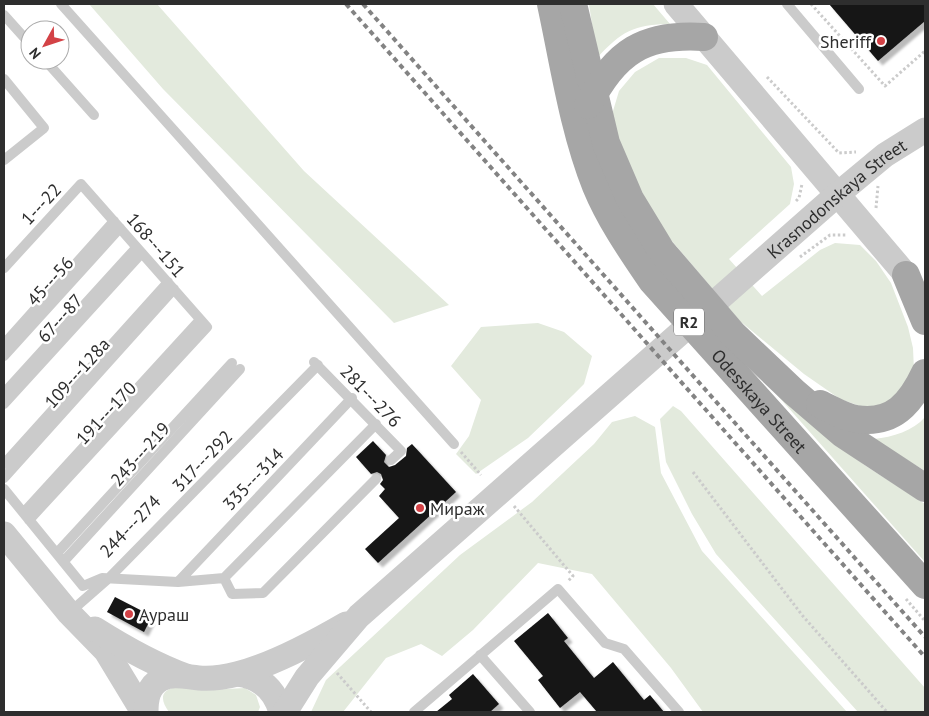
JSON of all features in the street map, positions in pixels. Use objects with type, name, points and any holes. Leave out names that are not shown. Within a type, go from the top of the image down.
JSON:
[{"type":"main road","name":"Odesskaya Street","points":[[551,4],[578,126],[596,186],[617,230],[652,281],[925,585]]},
{"type":"main road","name":"Odesskaya Street","points":[[573,4],[593,95],[606,143],[630,199],[661,250],[734,335],[794,392],[843,434],[925,488]]},
{"type":"main road","points":[[578,126],[605,75],[618,60],[634,48],[664,37],[681,35],[704,37]]},
{"type":"main road","points":[[906,275],[925,321]]},
{"type":"main road","points":[[794,392],[855,419],[877,420],[897,413],[914,396],[925,373]]},
{"type":"street","points":[[676,4],[906,275]]},
{"type":"street","name":"Krasnodonskaya Street","points":[[359,616],[838,194],[886,155],[925,130]]},
{"type":"street","points":[[4,534],[69,613],[106,652],[144,712]]},
{"type":"street","points":[[69,613],[131,652],[186,676]]},
{"type":"street","points":[[144,712],[147,696],[152,686],[170,676],[212,678],[238,674],[308,644],[359,616]]},
{"type":"street","points":[[285,712],[307,677],[359,616]]},
{"type":"street","points":[[238,674],[256,679],[271,690],[281,712]]},
{"type":"lane","points":[[61,4],[454,444]]},
{"type":"lane","points":[[786,4],[859,90]]},
{"type":"lane","points":[[4,15],[20,33]]},
{"type":"lane","points":[[53,70],[94,115]]},
{"type":"lane","points":[[4,160],[44,128],[5,85]]},
{"type":"lane","name":"168---151","points":[[81,184],[117,224],[138,251],[204,323]]},
{"type":"lane","name":"1---22","points":[[4,268],[81,184]]},
{"type":"lane","points":[[4,344],[117,224]]},
{"type":"lane","name":"45---56","points":[[4,356],[117,224]]},
{"type":"lane","points":[[4,393],[138,251]]},
{"type":"lane","name":"67---87","points":[[4,404],[138,251]]},
{"type":"lane","points":[[4,464],[171,286]]},
{"type":"lane","name":"109---128а","points":[[4,478],[171,286]]},
{"type":"lane","points":[[27,509],[204,323]]},
{"type":"lane","name":"191---170","points":[[29,520],[204,323]]},
{"type":"lane","name":"281---276","points":[[312,365],[352,398],[401,451],[391,460]]},
{"type":"lane","name":"244---274","points":[[69,613],[312,365]]},
{"type":"lane","name":"243---219","points":[[56,553],[236,366],[64,561]]},
{"type":"lane","name":"335---314","points":[[178,582],[352,398]]},
{"type":"lane","points":[[4,489],[83,586],[105,578],[178,582],[224,578],[376,424]]},
{"type":"lane","points":[[224,578],[232,594],[263,593],[376,479]]},
{"type":"lane","points":[[414,712],[558,589],[605,643],[624,650],[679,712]]},
{"type":"lane","points":[[480,655],[530,712]]},
{"type":"path","points":[[811,4],[885,86],[925,51]]},
{"type":"path","points":[[839,153],[856,152]]},
{"type":"path","points":[[799,198],[803,181]]},
{"type":"path","points":[[830,235],[855,235]]},
{"type":"path","points":[[454,444],[481,475]]},
{"type":"path","points":[[693,472],[802,615],[887,712]]},
{"type":"path","points":[[511,504],[573,576],[558,589]]},
{"type":"path","points":[[333,668],[371,712]]},
{"type":"shaded area","points":[[89,4],[157,4],[304,171],[449,305],[394,323],[163,89]]},
{"type":"shaded area","points":[[589,4],[653,4],[670,24],[658,24],[629,31],[613,42],[597,58]]},
{"type":"shaded area","points":[[659,58],[686,58],[707,65],[791,167],[794,184],[790,204],[729,259],[762,296],[820,250],[835,243],[860,245],[876,261],[891,283],[908,327],[913,348],[914,371],[902,393],[885,405],[863,407],[840,399],[804,374],[740,321],[660,227],[613,136],[613,111],[619,91],[635,72]]},
{"type":"shaded area","points":[[538,323],[564,332],[592,356],[584,384],[528,438],[476,474],[456,454],[469,436],[481,400],[451,366],[481,327]]},
{"type":"shaded area","points":[[755,370],[831,441],[925,504],[925,562]]},
{"type":"shaded area","points":[[673,406],[681,411],[925,688],[925,712],[858,712],[716,554],[692,514],[666,462],[660,419]]},
{"type":"shaded area","points":[[635,416],[655,427],[661,473],[702,551],[847,712],[703,712],[671,668],[592,574],[538,563],[473,630],[442,656],[421,644],[386,658],[343,712],[311,712],[326,680],[460,555],[532,502],[594,444],[612,422]]},
{"type":"shaded area","points":[[925,417],[925,471],[874,439],[902,433],[915,426]]},
{"type":"shaded area","points":[[175,687],[209,690],[245,688],[256,695],[260,707],[258,712],[169,712],[164,704],[163,697],[166,691]]},
{"type":"building","name":"Sheriff","points":[[829,4],[925,4],[925,21],[878,61]]},
{"type":"building","points":[[373,441],[386,455],[384,462],[389,467],[395,465],[406,456],[407,448],[412,444],[456,492],[378,563],[365,549],[399,518],[379,496],[385,489],[380,484],[383,480],[381,474],[377,472],[371,474],[356,457]]},
{"type":"building","name":"Аураш","points":[[115,597],[152,616],[144,632],[107,612]]},
{"type":"building","points":[[548,613],[568,638],[564,641],[594,678],[613,662],[644,700],[650,695],[664,712],[597,712],[580,692],[560,708],[538,680],[543,676],[514,641]]},
{"type":"building","points":[[473,674],[499,704],[490,712],[436,712],[452,699],[449,695]]},
{"type":"railway","points":[[346,4],[925,657]]},
{"type":"railway","points":[[363,4],[925,637]]},
{"type":"place","name":"Sheriff","points":[[881,41]]},
{"type":"place","name":"Мираж","points":[[420,508]]},
{"type":"place","name":"Аураш","points":[[129,614]]}]
